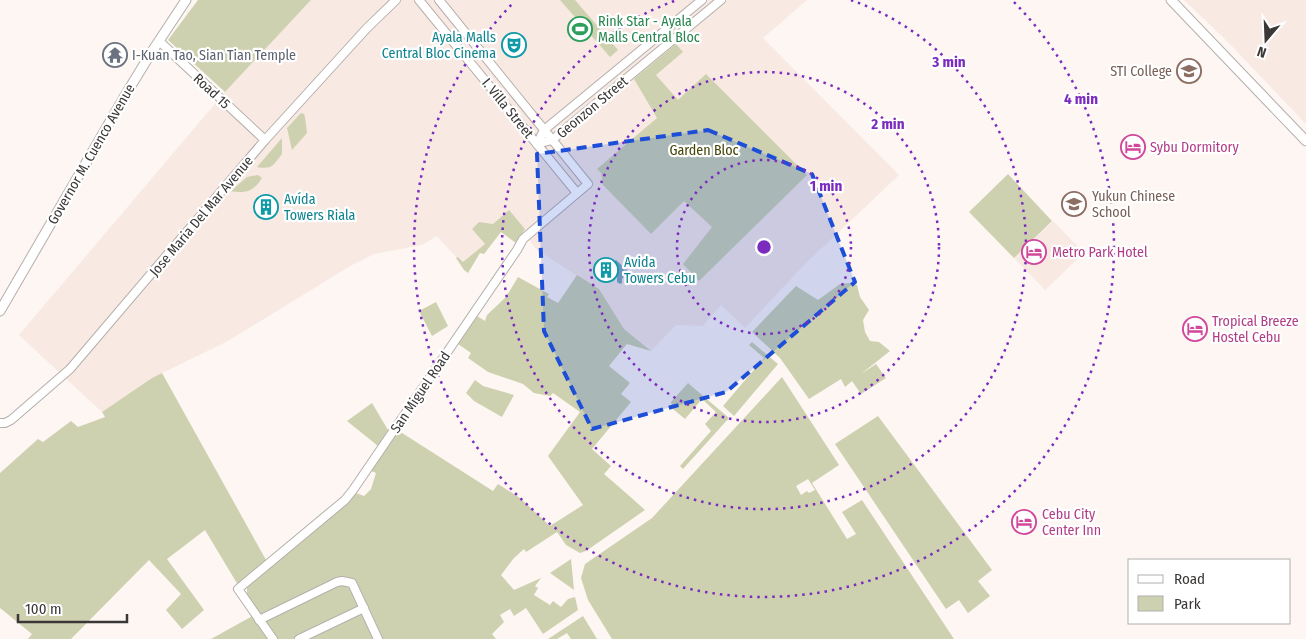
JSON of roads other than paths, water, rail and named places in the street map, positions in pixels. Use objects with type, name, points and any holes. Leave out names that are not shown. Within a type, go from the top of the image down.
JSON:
[{"type":"main road","name":"Governor M. Cuenco Avenue","points":[[0,311],[126,94],[158,41],[186,0]]},
{"type":"main road","points":[[1171,0],[1306,141]]},
{"type":"street","name":"Jose Maria Del Mar Avenue","points":[[0,423],[5,424],[70,369],[265,140],[367,28],[396,0]]},
{"type":"street","name":"I. Villa Street","points":[[419,0],[577,193]]},
{"type":"street","name":"I. Villa Street","points":[[439,0],[588,184]]},
{"type":"street","name":"Geonzon Street","points":[[537,144],[544,130],[702,0]]},
{"type":"street","name":"Geonzon Street","points":[[537,144],[552,140],[721,0]]},
{"type":"street","name":"Road 15","points":[[158,41],[265,140]]},
{"type":"street","name":"San Miguel Road","points":[[259,620],[238,589],[345,500],[512,258],[523,239],[588,184]]},
{"type":"street","points":[[273,639],[259,620],[337,582],[347,581],[352,583],[378,639]]},
{"type":"street","points":[[299,639],[364,608]]},
{"type":"water","points":[[616,260],[628,271],[620,284],[617,282],[617,277],[613,275],[609,277],[604,273]]},
{"type":"place","name":"Rink Star - Ayala Malls Central Bloc","points":[[580,29]]},
{"type":"place","name":"Ayala Malls Central Bloc Cinema","points":[[514,45]]},
{"type":"place","name":"I-Kuan Tao, Sian Tian Temple","points":[[115,55]]},
{"type":"place","name":"STI College","points":[[1189,71]]},
{"type":"place","name":"Sybu Dormitory","points":[[1133,147]]},
{"type":"place","name":"Yukun Chinese School","points":[[1074,204]]},
{"type":"place","name":"Avída Towers Riala","points":[[266,207]]},
{"type":"place","name":"Metro Park Hotel","points":[[1034,252]]},
{"type":"place","name":"Avida Towers Cebu","points":[[606,270]]},
{"type":"place","name":"Tropical Breeze Hostel Cebu","points":[[1195,329]]},
{"type":"place","name":"Cebu City Center Inn","points":[[1024,522]]},
{"type":"park label","name":"Garden Bloc","points":[[704,150]]}]
